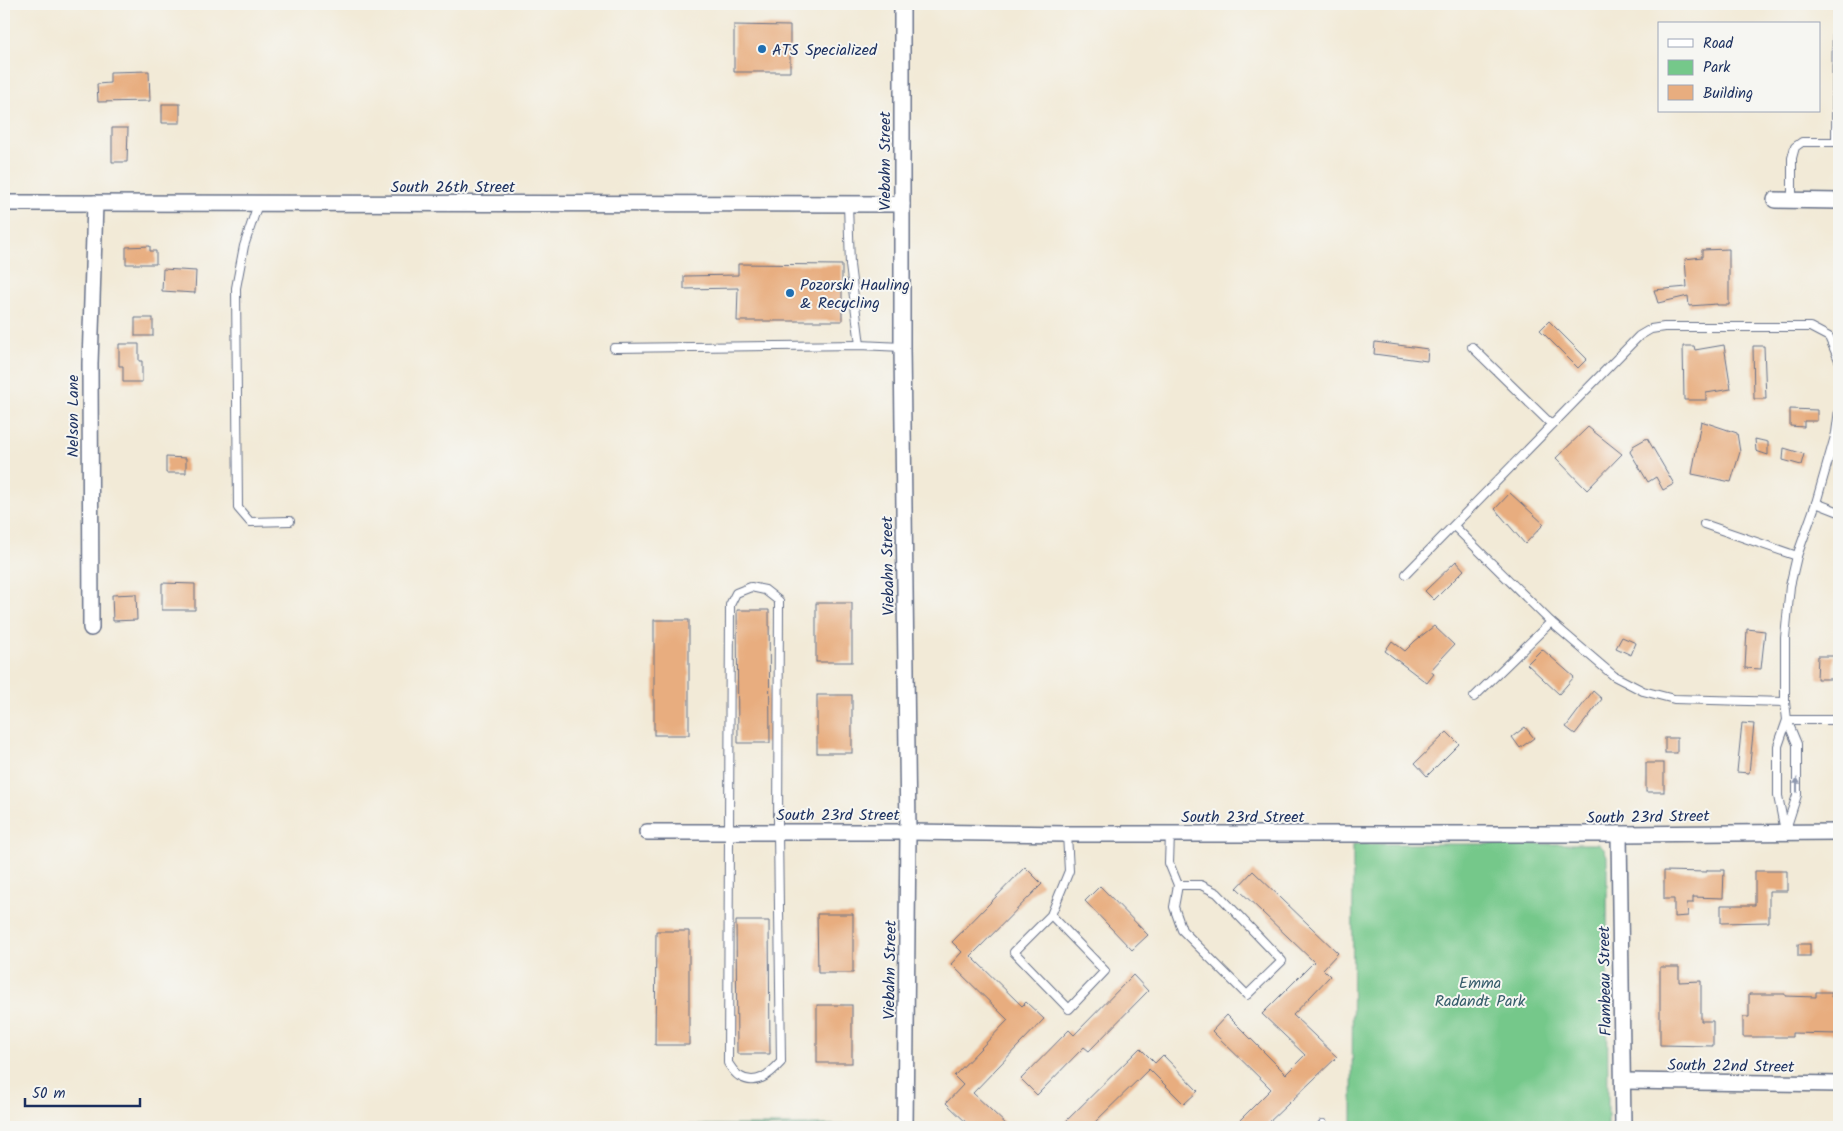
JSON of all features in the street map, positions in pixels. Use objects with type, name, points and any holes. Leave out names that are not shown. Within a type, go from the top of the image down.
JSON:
[{"type":"street","name":"Viebahn Street","points":[[902,4],[902,347],[908,832],[905,1127]]},
{"type":"street","points":[[1774,200],[1839,201]]},
{"type":"street","name":"Nelson Lane","points":[[91,628],[90,364],[95,203]]},
{"type":"street","name":"South 26th Street","points":[[4,204],[902,204]]},
{"type":"street","name":"South 23rd Street","points":[[647,832],[1619,834],[1839,832]]},
{"type":"street","name":"Flambeau Street","points":[[1619,834],[1623,1127]]},
{"type":"street","name":"South 22nd Street","points":[[1622,1081],[1839,1084]]},
{"type":"lane","points":[[1792,200],[1792,158],[1795,147],[1802,142],[1838,142],[1837,4]]},
{"type":"lane","points":[[258,204],[244,246],[236,288],[238,508],[250,522],[290,521]]},
{"type":"lane","points":[[848,204],[850,266],[860,345]]},
{"type":"lane","points":[[1406,574],[1639,336],[1651,330],[1664,327],[1810,327],[1830,337],[1839,360]]},
{"type":"lane","points":[[614,348],[860,345],[902,347]]},
{"type":"lane","points":[[1472,347],[1551,424]]},
{"type":"lane","points":[[1786,832],[1797,795],[1797,744],[1787,720],[1786,702],[1785,638],[1790,586],[1797,556],[1816,503],[1836,433],[1839,410]]},
{"type":"lane","points":[[1816,503],[1839,512]]},
{"type":"lane","points":[[1704,524],[1797,556]]},
{"type":"lane","points":[[1454,526],[1551,622],[1614,676],[1643,690],[1674,700],[1786,702]]},
{"type":"lane","points":[[751,587],[765,590],[779,602],[778,832],[781,1062],[768,1076],[754,1080],[738,1076],[728,1063],[730,606],[736,593],[751,587]]},
{"type":"lane","points":[[1474,697],[1551,622]]},
{"type":"lane","points":[[1787,720],[1839,720]]},
{"type":"lane","points":[[1786,832],[1778,796],[1778,746],[1787,720]]},
{"type":"lane","points":[[1051,915],[1105,971],[1070,1008],[1014,952],[1051,915],[1070,871],[1067,834]]},
{"type":"lane","points":[[1170,834],[1169,863],[1178,885],[1174,907],[1182,930],[1247,995],[1282,961],[1217,893],[1201,885],[1178,885]]},
{"type":"green space","name":"Emma Radandt Park","points":[[1353,844],[1598,844],[1604,849],[1607,856],[1608,1127],[1352,1127]]},
{"type":"green space","points":[[635,1125],[887,1125],[887,1127],[602,1127]]},
{"type":"building","name":"ATS Specialized","points":[[734,25],[790,26],[790,72],[734,72]]},
{"type":"building","points":[[149,71],[150,101],[98,102],[97,84],[110,83],[110,72]]},
{"type":"building","points":[[162,104],[180,104],[180,123],[162,123]]},
{"type":"building","points":[[112,128],[128,128],[127,162],[112,162]]},
{"type":"building","points":[[150,246],[150,251],[156,251],[156,264],[126,264],[126,247]]},
{"type":"building","points":[[1729,249],[1729,305],[1689,306],[1688,296],[1658,303],[1654,290],[1687,287],[1685,259],[1702,257],[1702,250]]},
{"type":"building","name":"Pozorski Hauling & Recycling","points":[[738,264],[842,265],[842,321],[737,321],[738,288],[684,289],[684,276],[738,275]]},
{"type":"building","points":[[163,269],[196,271],[195,293],[162,291]]},
{"type":"building","points":[[135,318],[153,318],[153,336],[135,336]]},
{"type":"building","points":[[1549,321],[1587,359],[1578,368],[1540,330]]},
{"type":"building","points":[[1375,342],[1428,349],[1427,361],[1374,354]]},
{"type":"building","points":[[119,344],[139,344],[139,361],[142,361],[142,382],[123,382],[123,366],[119,366]]},
{"type":"building","points":[[1724,345],[1731,389],[1706,393],[1706,400],[1684,400],[1683,346],[1694,346],[1695,350]]},
{"type":"building","points":[[1753,346],[1764,346],[1766,399],[1754,399]]},
{"type":"building","points":[[1790,409],[1817,410],[1817,421],[1804,421],[1804,427],[1790,426]]},
{"type":"building","points":[[1701,421],[1737,433],[1740,452],[1731,482],[1692,474]]},
{"type":"building","points":[[1588,427],[1622,454],[1587,490],[1556,458]]},
{"type":"building","points":[[1647,438],[1674,484],[1663,490],[1656,477],[1648,482],[1630,452],[1633,446]]},
{"type":"building","points":[[1755,439],[1768,442],[1768,455],[1756,451]]},
{"type":"building","points":[[1784,448],[1804,454],[1801,465],[1783,460]]},
{"type":"building","points":[[166,457],[186,458],[186,473],[166,473]]},
{"type":"building","points":[[1510,493],[1544,524],[1525,544],[1495,509]]},
{"type":"building","points":[[1456,561],[1464,570],[1434,600],[1425,591]]},
{"type":"building","points":[[162,583],[195,584],[195,610],[162,610]]},
{"type":"building","points":[[136,594],[137,620],[113,621],[112,595]]},
{"type":"building","points":[[816,603],[852,603],[852,662],[816,662]]},
{"type":"building","points":[[737,610],[769,610],[770,743],[738,743]]},
{"type":"building","points":[[654,620],[689,620],[689,735],[654,735]]},
{"type":"building","points":[[1434,626],[1454,645],[1430,671],[1434,674],[1427,683],[1385,651],[1392,641],[1405,651]]},
{"type":"building","points":[[1747,629],[1765,631],[1761,669],[1745,668]]},
{"type":"building","points":[[1622,637],[1636,643],[1631,655],[1616,648]]},
{"type":"building","points":[[1542,649],[1574,677],[1559,694],[1527,664]]},
{"type":"building","points":[[1818,656],[1834,656],[1833,679],[1817,679]]},
{"type":"building","points":[[1593,691],[1602,699],[1575,734],[1566,727]]},
{"type":"building","points":[[817,695],[852,695],[852,753],[817,753]]},
{"type":"building","points":[[1742,723],[1754,724],[1749,773],[1737,772]]},
{"type":"building","points":[[1525,727],[1534,738],[1520,748],[1512,737]]},
{"type":"building","points":[[1447,732],[1459,744],[1427,776],[1415,763]]},
{"type":"building","points":[[1665,738],[1677,738],[1677,753],[1665,753]]},
{"type":"building","points":[[1646,763],[1664,763],[1664,792],[1646,792]]},
{"type":"building","points":[[1025,867],[1042,884],[971,956],[1022,1006],[1026,1002],[1044,1019],[973,1093],[1009,1127],[971,1127],[946,1103],[963,1085],[954,1076],[1008,1020],[951,964],[962,952],[952,942]]},
{"type":"building","points":[[1707,870],[1724,870],[1723,898],[1693,897],[1693,903],[1687,903],[1688,916],[1674,917],[1674,899],[1664,899],[1664,871],[1707,872]]},
{"type":"building","points":[[1253,871],[1338,953],[1323,969],[1330,976],[1293,1015],[1337,1057],[1264,1127],[1233,1127],[1271,1089],[1212,1031],[1227,1015],[1286,1074],[1305,1055],[1262,1014],[1314,962],[1237,888]]},
{"type":"building","points":[[1755,871],[1787,871],[1787,891],[1769,891],[1769,922],[1721,923],[1721,905],[1755,905]]},
{"type":"building","points":[[1100,886],[1148,935],[1132,950],[1085,901]]},
{"type":"building","points":[[817,914],[853,914],[853,973],[818,973]]},
{"type":"building","points":[[736,921],[769,921],[770,1054],[737,1054]]},
{"type":"building","points":[[656,931],[689,931],[689,1045],[655,1045]]},
{"type":"building","points":[[1798,944],[1810,944],[1810,956],[1798,956]]},
{"type":"building","points":[[1660,967],[1679,967],[1679,982],[1701,981],[1701,1021],[1713,1021],[1713,1046],[1660,1045]]},
{"type":"building","points":[[1133,975],[1148,991],[1089,1051],[1084,1047],[1037,1095],[1021,1079],[1069,1030],[1074,1035]]},
{"type":"building","points":[[1816,992],[1832,992],[1831,997],[1839,997],[1839,1034],[1792,1033],[1792,1037],[1743,1037],[1743,1017],[1749,1017],[1749,994],[1785,994],[1785,996],[1816,997]]},
{"type":"building","points":[[817,1005],[852,1005],[852,1063],[817,1063]]},
{"type":"building","points":[[1140,1048],[1155,1063],[1163,1055],[1198,1091],[1184,1104],[1149,1069],[1090,1127],[1060,1127]]},
{"type":"place","name":"ATS Specialized","points":[[762,49]]},
{"type":"place","name":"Pozorski Hauling & Recycling","points":[[790,293]]}]
